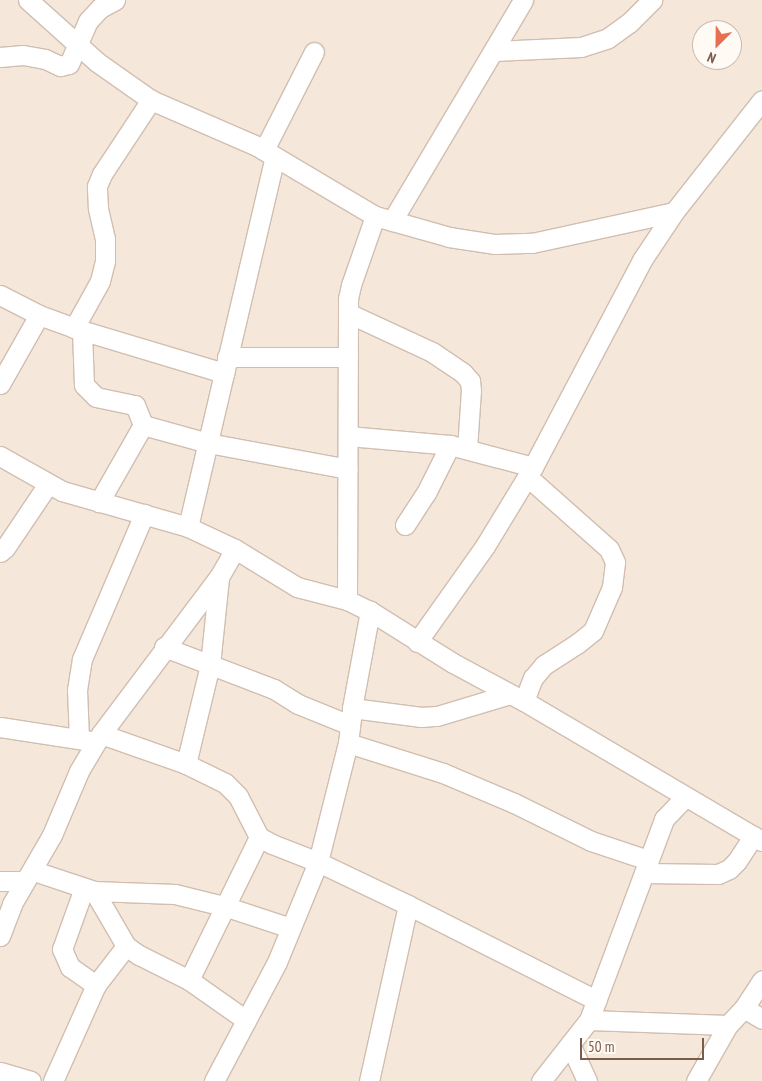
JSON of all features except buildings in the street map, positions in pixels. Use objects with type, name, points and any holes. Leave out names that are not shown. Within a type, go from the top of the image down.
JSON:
[{"type":"street","points":[[28,0],[123,83],[151,100],[269,154],[384,219],[449,237],[504,244],[532,242],[674,212]]},
{"type":"street","points":[[0,57],[34,57],[65,66],[72,60],[88,21],[100,8],[116,0]]},
{"type":"street","points":[[347,600],[348,313],[351,285],[384,219],[494,51],[523,0]]},
{"type":"street","points":[[494,51],[581,47],[608,38],[629,23],[652,0]]},
{"type":"street","points":[[188,526],[225,365],[269,154],[314,52]]},
{"type":"street","points":[[98,502],[143,425],[136,404],[96,397],[84,385],[84,331],[91,298],[105,261],[105,239],[98,208],[98,186],[102,174],[151,100]]},
{"type":"street","points":[[417,642],[485,546],[530,472],[642,260],[674,212],[762,100]]},
{"type":"street","points":[[0,295],[39,315],[84,331],[225,365],[348,357]]},
{"type":"street","points":[[348,313],[432,352],[464,373],[470,381],[471,390],[459,447],[405,525]]},
{"type":"street","points":[[0,384],[39,315]]},
{"type":"street","points":[[143,425],[208,443],[348,470]]},
{"type":"street","points":[[348,436],[459,447],[530,472],[609,549],[615,562],[612,587],[593,631],[544,665],[517,697],[437,716],[350,725]]},
{"type":"street","points":[[0,456],[62,491],[188,526],[235,549],[297,587],[347,600],[370,611],[417,642],[517,697],[757,838],[737,862],[729,869],[718,874],[646,867],[514,803],[444,773],[350,725],[298,704],[274,688],[164,647]]},
{"type":"street","points":[[0,552],[5,548],[48,484]]},
{"type":"street","points":[[92,738],[77,690],[82,659],[144,514]]},
{"type":"street","points":[[0,936],[12,904],[52,835],[92,738],[219,577],[235,549]]},
{"type":"street","points":[[186,764],[210,665],[219,577]]},
{"type":"street","points":[[214,1081],[277,962],[318,862],[350,725],[370,611]]},
{"type":"street","points":[[0,727],[92,738],[186,764],[225,783],[238,796],[260,837],[318,862],[596,1000]]},
{"type":"street","points":[[661,783],[664,819]]},
{"type":"street","points":[[541,1081],[589,1020],[664,819],[685,797]]},
{"type":"street","points":[[189,980],[227,907],[260,837]]},
{"type":"street","points":[[0,881],[29,876],[89,889],[175,894],[227,907],[291,928]]},
{"type":"street","points":[[89,889],[126,946],[139,955],[189,980],[246,1020]]},
{"type":"street","points":[[89,889],[62,949],[70,967],[96,985]]},
{"type":"street","points":[[369,1081],[408,906]]},
{"type":"street","points":[[53,1081],[96,985],[126,946]]},
{"type":"street","points":[[696,1081],[728,1025],[744,1008],[762,980]]},
{"type":"street","points":[[744,1008],[762,1019]]},
{"type":"street","points":[[589,1020],[728,1025]]},
{"type":"street","points":[[570,1044],[588,1081]]},
{"type":"street","points":[[0,1072],[31,1081]]},
{"type":"shaded area","points":[[0,0],[762,0],[762,1081],[0,1081]]}]
